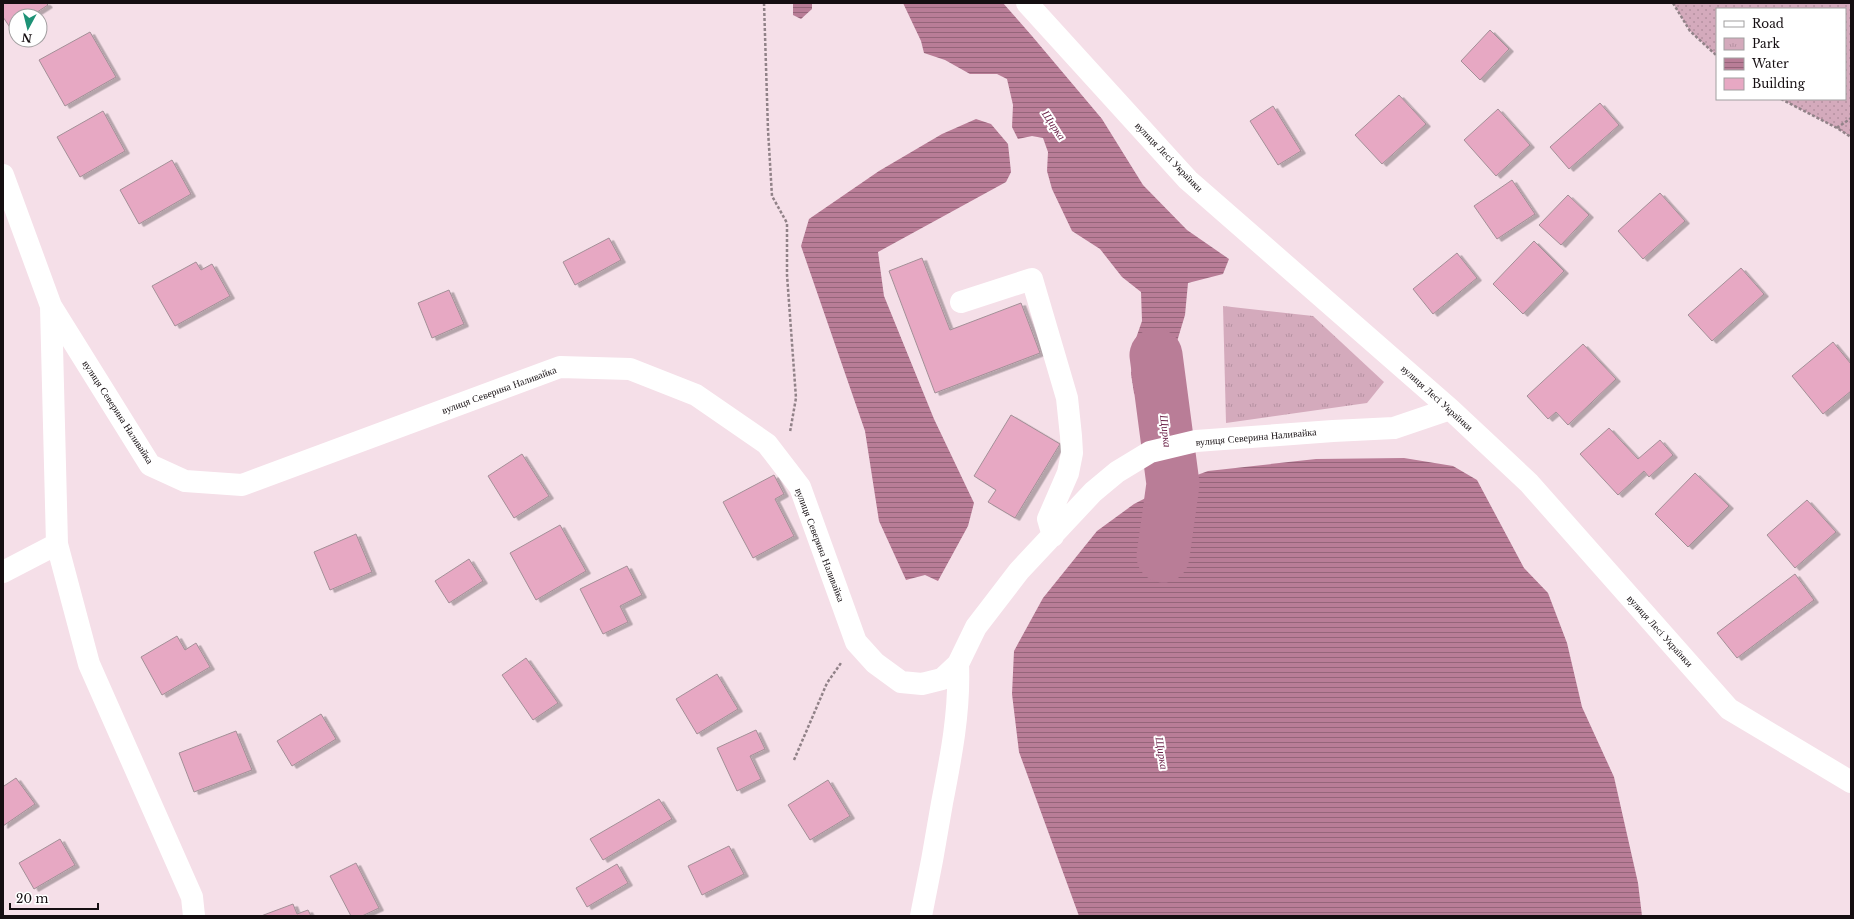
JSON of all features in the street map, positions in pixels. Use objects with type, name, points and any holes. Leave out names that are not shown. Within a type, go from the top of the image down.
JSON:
[{"type":"street","name":"вулиця Лесі Українки","points":[[1027,3],[1188,180],[1450,409],[1529,483],[1729,709],[1851,782]]},
{"type":"street","points":[[3,175],[51,306],[57,544],[89,664],[192,897],[194,916]]},
{"type":"street","points":[[961,302],[1032,279],[1067,398],[1071,436],[1072,454],[1068,473],[1048,519],[1053,536]]},
{"type":"street","name":"вулиця Северина Наливайка","points":[[51,306],[150,465],[185,481],[242,485],[560,367],[630,369],[696,395],[767,444],[800,487],[856,642],[876,663],[900,682],[922,684],[942,679],[958,664],[976,627],[1019,571],[1094,492],[1117,472],[1150,452],[1196,441],[1394,428],[1450,409]]},
{"type":"street","points":[[3,572],[57,544]]},
{"type":"street","points":[[921,916],[956,725],[959,685],[958,664]]},
{"type":"street","points":[[926,893],[936,916]]},
{"type":"path","points":[[764,3],[768,130],[772,196],[787,223],[787,275],[796,398],[784,467]]},
{"type":"path","points":[[1673,3],[1690,31],[1716,55]]},
{"type":"path","points":[[1784,100],[1851,137]]},
{"type":"path","points":[[1837,128],[1851,118]]},
{"type":"path","points":[[794,760],[827,683],[856,642]]},
{"type":"green space","points":[[1673,3],[1851,3],[1851,137],[1837,128],[1783,100],[1846,100],[1846,8],[1716,8],[1716,55],[1690,31]]},
{"type":"green space","points":[[1223,306],[1313,316],[1384,382],[1367,403],[1226,423]]},
{"type":"water","points":[[793,3],[812,3],[812,9],[801,19],[793,15]]},
{"type":"water","points":[[903,3],[1003,3],[1102,119],[1143,185],[1187,230],[1229,259],[1223,274],[1188,283],[1185,315],[1169,368],[1182,408],[1166,429],[1145,411],[1134,393],[1131,374],[1135,341],[1142,321],[1141,292],[1122,277],[1100,249],[1072,231],[1052,189],[1047,171],[1048,152],[1043,138],[1032,136],[1018,139],[1012,127],[1013,105],[1007,79],[997,74],[970,74],[945,60],[924,53],[921,41]]},
{"type":"water","points":[[976,119],[991,124],[1008,144],[1011,172],[1006,182],[878,252],[884,296],[934,419],[974,503],[968,526],[938,581],[925,575],[906,580],[879,521],[865,431],[801,246],[809,219],[879,171],[942,134]]},
{"type":"water","points":[[1404,458],[1453,466],[1477,480],[1524,568],[1548,593],[1567,643],[1582,707],[1614,777],[1638,883],[1642,916],[1079,916],[1019,752],[1012,694],[1014,651],[1043,598],[1097,531],[1134,504],[1173,484],[1208,471],[1316,459]]},
{"type":"building","points":[[3,3],[46,3],[48,5],[43,8],[8,8],[8,24],[3,17]]},
{"type":"building","points":[[1490,30],[1509,49],[1480,80],[1461,61]]},
{"type":"building","points":[[90,32],[116,77],[65,106],[39,60]]},
{"type":"building","points":[[1399,95],[1426,124],[1382,164],[1355,135]]},
{"type":"building","points":[[1600,103],[1619,125],[1569,169],[1550,147]]},
{"type":"building","points":[[1273,106],[1301,151],[1278,165],[1250,121]]},
{"type":"building","points":[[1498,109],[1530,145],[1496,176],[1464,140]]},
{"type":"building","points":[[103,111],[125,151],[80,177],[57,137]]},
{"type":"building","points":[[172,160],[191,194],[139,224],[120,190]]},
{"type":"building","points":[[1512,180],[1535,214],[1497,239],[1474,206]]},
{"type":"building","points":[[1660,193],[1685,221],[1643,259],[1618,231]]},
{"type":"building","points":[[1568,195],[1589,215],[1561,245],[1539,225]]},
{"type":"building","points":[[609,238],[621,260],[575,285],[563,262]]},
{"type":"building","points":[[1534,241],[1564,271],[1523,314],[1493,284]]},
{"type":"building","points":[[1457,253],[1477,278],[1433,314],[1413,289]]},
{"type":"building","points":[[922,258],[950,330],[1021,303],[1040,353],[935,393],[889,271]]},
{"type":"building","points":[[196,262],[201,270],[212,264],[230,296],[175,326],[152,286]]},
{"type":"building","points":[[1741,268],[1764,294],[1712,341],[1688,315]]},
{"type":"building","points":[[449,290],[464,324],[432,338],[418,303]]},
{"type":"building","points":[[1833,342],[1851,364],[1851,391],[1823,414],[1792,376]]},
{"type":"building","points":[[1583,344],[1616,379],[1568,425],[1556,412],[1548,419],[1527,396]]},
{"type":"building","points":[[1011,415],[1060,444],[1015,518],[988,502],[996,490],[974,476]]},
{"type":"building","points":[[1609,428],[1638,459],[1660,440],[1673,455],[1649,477],[1644,471],[1618,495],[1580,454]]},
{"type":"building","points":[[522,454],[549,496],[514,518],[488,476]]},
{"type":"building","points":[[1695,473],[1729,506],[1688,547],[1655,514]]},
{"type":"building","points":[[774,475],[784,494],[775,499],[794,536],[753,558],[723,502]]},
{"type":"building","points":[[1807,500],[1836,532],[1795,568],[1767,535]]},
{"type":"building","points":[[560,525],[586,571],[536,600],[510,553]]},
{"type":"building","points":[[356,534],[372,572],[330,590],[314,552]]},
{"type":"building","points":[[469,559],[483,581],[449,603],[435,581]]},
{"type":"building","points":[[627,566],[642,595],[620,606],[628,622],[603,634],[580,589]]},
{"type":"building","points":[[1795,574],[1814,600],[1737,658],[1717,633]]},
{"type":"building","points":[[177,636],[185,650],[196,643],[210,667],[162,695],[141,657]]},
{"type":"building","points":[[526,658],[558,703],[533,720],[502,675]]},
{"type":"building","points":[[717,674],[738,709],[697,734],[676,699]]},
{"type":"building","points":[[321,714],[336,739],[292,766],[277,741]]},
{"type":"building","points":[[756,730],[765,749],[750,756],[761,779],[737,791],[717,748]]},
{"type":"building","points":[[236,731],[252,770],[194,792],[179,753]]},
{"type":"building","points":[[16,778],[35,804],[3,826],[3,784],[4,786]]},
{"type":"building","points":[[828,780],[850,816],[810,840],[788,805]]},
{"type":"building","points":[[659,799],[672,819],[603,860],[590,839]]},
{"type":"building","points":[[60,839],[75,865],[34,889],[19,863]]},
{"type":"building","points":[[729,846],[744,874],[702,895],[688,866]]},
{"type":"building","points":[[356,863],[379,908],[362,916],[351,916],[330,876]]},
{"type":"building","points":[[617,864],[628,883],[587,907],[576,888]]},
{"type":"building","points":[[293,904],[297,914],[308,910],[311,916],[261,916]]},
{"type":"waterway","name":"Щирка","points":[[1156,355],[1173,484],[1163,556]]}]
